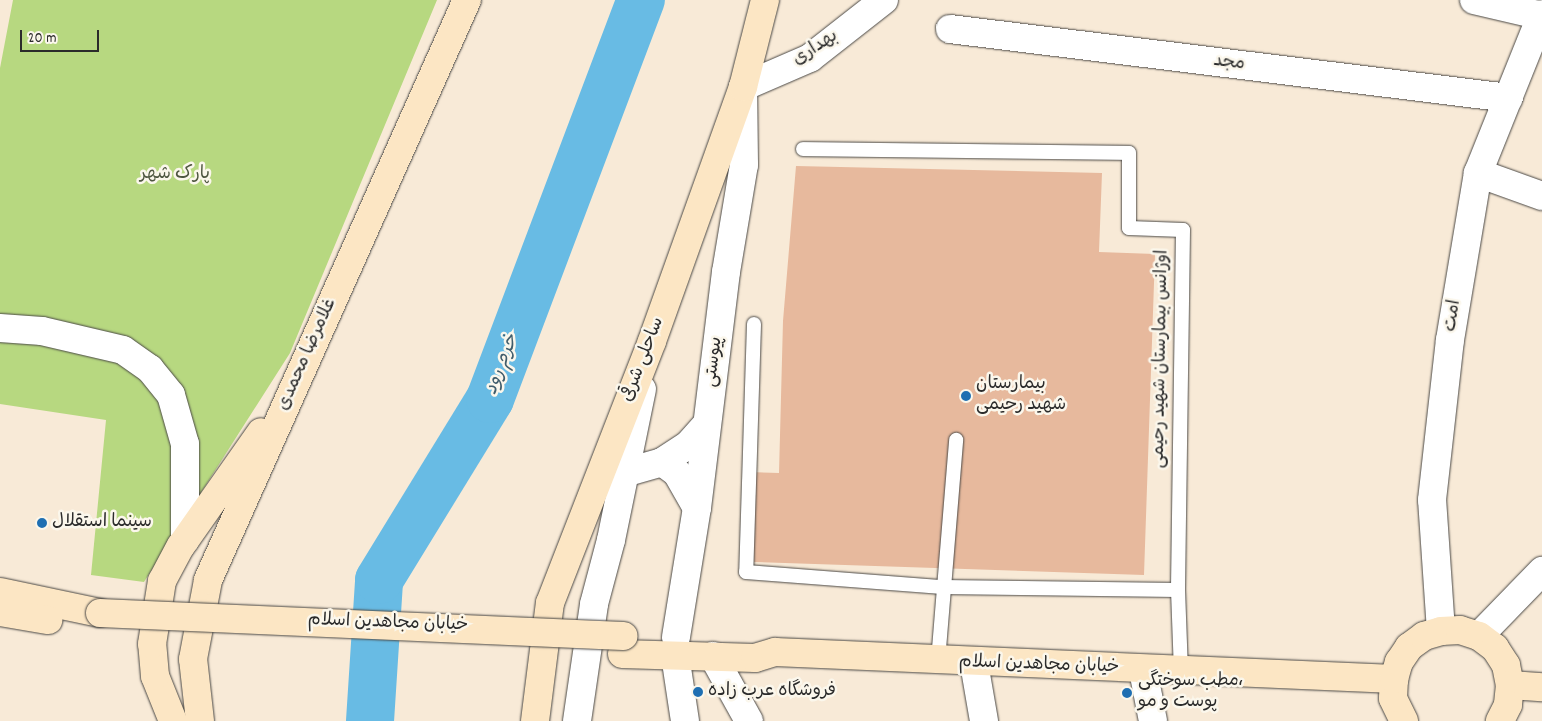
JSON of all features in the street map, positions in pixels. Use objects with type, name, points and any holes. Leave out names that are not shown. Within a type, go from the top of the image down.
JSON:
[{"type":"main road","name":"غلامرضا محمدی","points":[[200,721],[193,659],[208,580],[467,0]]},
{"type":"main road","name":"ساحلی شرقی","points":[[535,721],[550,603],[652,341],[743,87],[765,0]]},
{"type":"main road","points":[[173,721],[155,676],[152,644],[162,581],[185,540],[297,380]]},
{"type":"main road","name":"خیابان مجاهدین اسلام","points":[[0,592],[100,621]]},
{"type":"main road","name":"خیابان مجاهدین اسلام","points":[[0,612],[100,621],[623,645],[676,646],[757,640],[775,652]]},
{"type":"main road","points":[[1404,721],[1393,698],[1394,679],[1399,662],[1409,647],[1424,636],[1440,631],[1460,630],[1479,636],[1495,648],[1502,660],[1510,685],[1508,705],[1500,721]]},
{"type":"main road","name":"خیابان مجاهدین اسلام","points":[[676,646],[713,656],[755,658],[775,652],[974,663],[1394,679]]},
{"type":"main road","points":[[1510,685],[1542,687]]},
{"type":"street","name":"بهداری","points":[[743,87],[810,58],[884,0]]},
{"type":"street","points":[[1474,0],[1542,15]]},
{"type":"street","name":"امت","points":[[1440,631],[1432,500],[1450,340],[1478,173],[1542,15]]},
{"type":"street","name":"مجد","points":[[950,29],[1509,98]]},
{"type":"street","name":"پیوستی","points":[[685,721],[676,646],[697,508],[726,272],[744,166],[743,87]]},
{"type":"street","points":[[1478,173],[1542,196]]},
{"type":"street","points":[[0,328],[42,331],[123,350],[150,369],[171,395],[185,444],[185,540]]},
{"type":"street","points":[[577,721],[594,604],[611,540],[652,341]]},
{"type":"street","points":[[624,473],[662,462],[688,444],[707,424]]},
{"type":"street","points":[[662,462],[677,473],[697,508]]},
{"type":"street","points":[[1479,636],[1542,571]]},
{"type":"street","points":[[713,656],[749,721]]},
{"type":"street","points":[[974,663],[984,721]]},
{"type":"street","points":[[1143,670],[1153,721]]},
{"type":"lane","name":"اوژانس بیمارستان شهید رحیمی","points":[[803,149],[1129,153],[1129,228],[1183,230],[1178,590],[1181,672]]},
{"type":"lane","points":[[754,324],[746,572],[942,587],[1178,590]]},
{"type":"lane","points":[[938,661],[942,587],[956,440]]},
{"type":"green space","name":"پارک شهر","points":[[13,0],[437,0],[290,353],[144,582],[91,575],[106,420],[0,404],[0,68]]},
{"type":"building","name":"بیمارستان شهید رحیمی","points":[[796,166],[1102,173],[1099,252],[1155,254],[1144,575],[754,562],[749,472],[779,473],[783,321]]},
{"type":"waterway","name":"خرم رود","points":[[370,721],[379,580],[490,399],[641,0]]},
{"type":"place","name":"بیمارستان شهید رحیمی","points":[[966,396]]},
{"type":"place","name":"سینما استقلال","points":[[42,523]]},
{"type":"place","name":"فروشگاه عرب زاده","points":[[698,692]]},
{"type":"place","name":"مطب سوختگی، پوست و مو","points":[[1127,693]]}]
